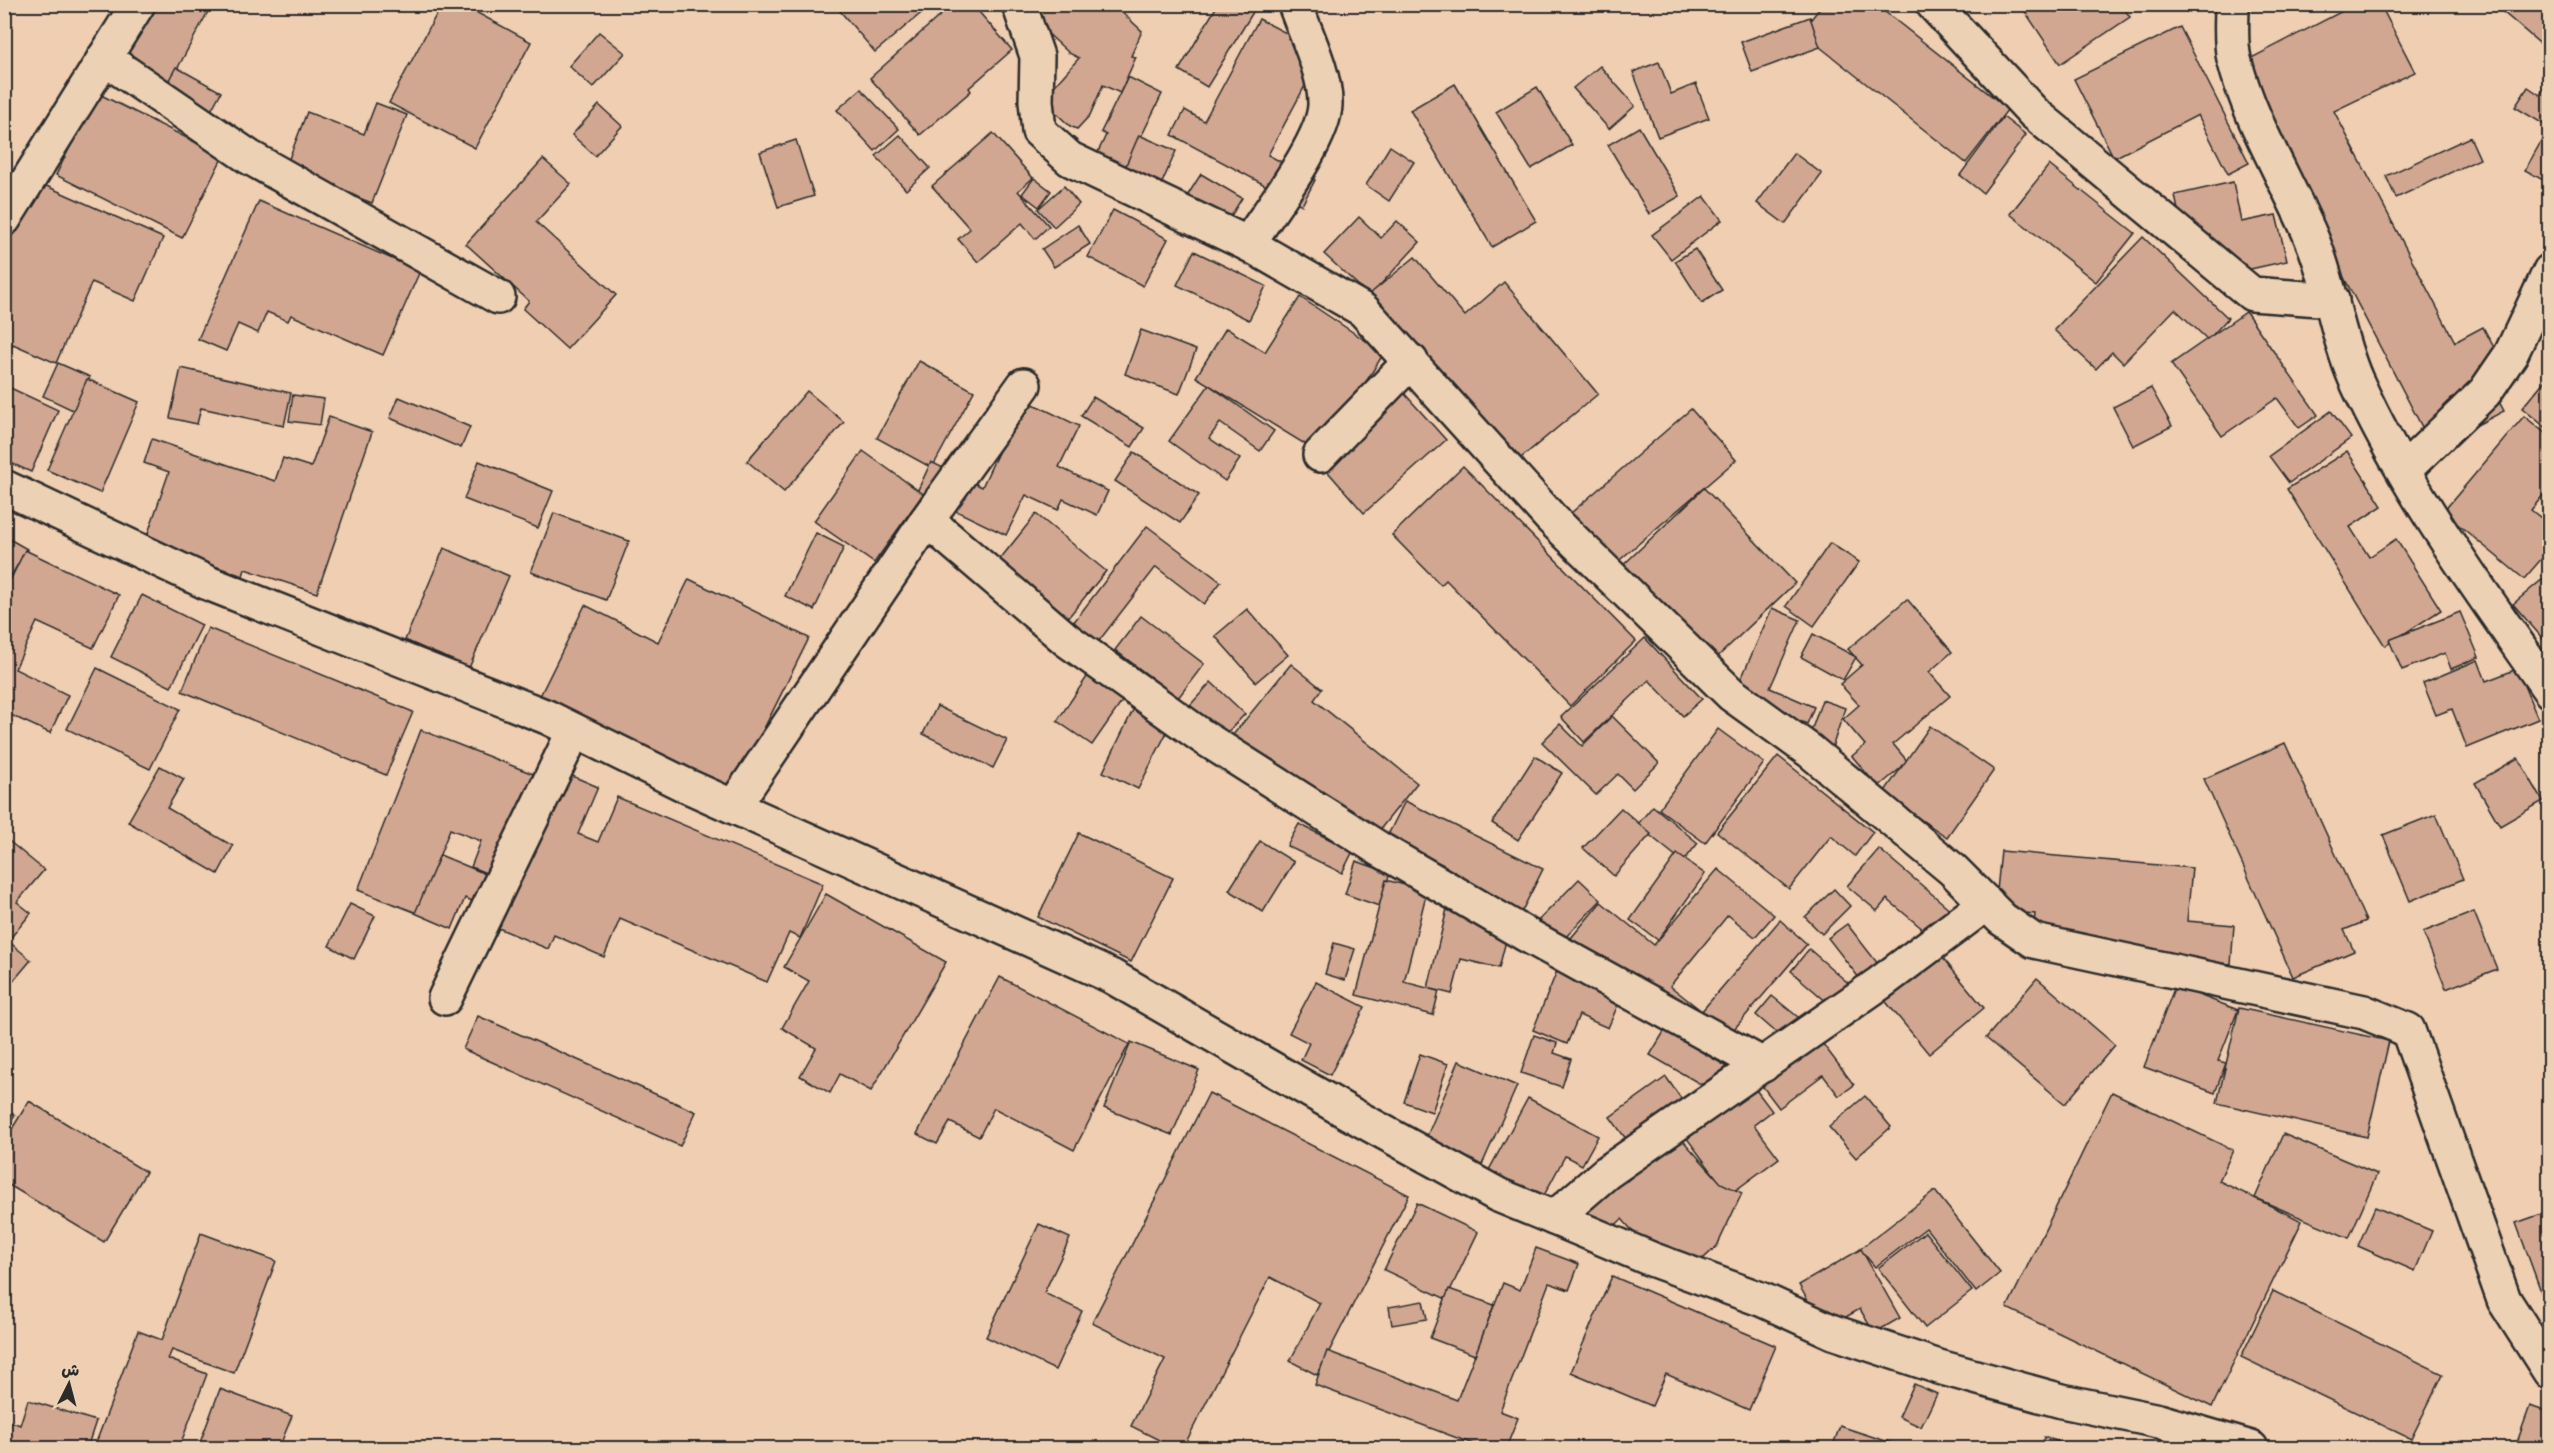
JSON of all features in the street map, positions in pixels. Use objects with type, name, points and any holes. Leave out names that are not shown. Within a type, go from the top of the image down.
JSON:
[{"type":"street","points":[[4,219],[138,4]]},
{"type":"street","points":[[1019,4],[1037,56],[1036,101],[1039,131],[1070,159],[1248,244],[1363,310],[1550,517],[1731,694],[1810,751],[1953,870],[2002,919],[2034,941],[2364,1012],[2408,1030],[2504,1300],[2550,1371]]},
{"type":"street","points":[[1248,244],[1320,132],[1326,104],[1318,66],[1294,4]]},
{"type":"street","points":[[1934,4],[2034,113],[2252,294],[2332,300]]},
{"type":"street","points":[[2232,4],[2234,57],[2241,78],[2279,174],[2312,238],[2355,376],[2374,418],[2433,519],[2548,685]]},
{"type":"street","points":[[104,58],[249,157],[498,297]]},
{"type":"street","points":[[2404,470],[2485,392],[2511,354],[2550,271]]},
{"type":"street","points":[[1320,455],[1411,362]]},
{"type":"street","points":[[734,806],[927,520],[1024,385]]},
{"type":"street","points":[[4,487],[208,583],[547,717],[734,806],[1112,976],[1379,1129],[1498,1194],[1554,1218],[1651,1259],[1763,1300],[1833,1332],[1950,1370],[2062,1401],[2159,1421],[2251,1449]]},
{"type":"street","points":[[927,520],[1067,640],[1203,737],[1381,850],[1525,934],[1763,1065]]},
{"type":"street","points":[[445,998],[574,731]]},
{"type":"street","points":[[1554,1218],[1606,1173],[1763,1065],[1987,903]]},
{"type":"building","points":[[154,4],[212,4],[168,86],[123,62]]},
{"type":"building","points":[[442,4],[461,4],[531,42],[475,148],[389,103]]},
{"type":"building","points":[[834,4],[932,4],[875,52]]},
{"type":"building","points":[[953,4],[972,4],[1012,50],[969,88],[971,91],[920,135],[870,78]]},
{"type":"building","points":[[1019,4],[1113,4],[1142,31],[1131,56],[1136,57],[1120,93],[1103,85],[1090,115],[1077,129],[1070,126],[1042,100],[1079,58],[1069,53],[1018,6]]},
{"type":"building","points":[[1218,4],[1258,4],[1207,87],[1179,70]]},
{"type":"building","points":[[1823,4],[1875,4],[2008,109],[1966,163],[1801,32]]},
{"type":"building","points":[[2020,4],[2121,4],[2130,17],[2060,64]]},
{"type":"building","points":[[2356,4],[2380,4],[2415,72],[2334,111],[2455,342],[2483,327],[2499,357],[2480,366],[2504,411],[2433,448],[2234,67]]},
{"type":"building","points":[[2497,4],[2550,4],[2550,52],[2496,6]]},
{"type":"building","points":[[1810,17],[1820,47],[1752,72],[1741,42]]},
{"type":"building","points":[[1259,19],[1323,52],[1268,155],[1315,180],[1302,205],[1172,135],[1185,110],[1204,121]]},
{"type":"building","points":[[2180,27],[2249,163],[2228,174],[2198,115],[2114,158],[2074,79]]},
{"type":"building","points":[[599,32],[625,53],[593,88],[569,66]]},
{"type":"building","points":[[1659,62],[1671,94],[1696,84],[1709,118],[1658,137],[1633,72]]},
{"type":"building","points":[[1600,66],[1635,106],[1609,129],[1573,88]]},
{"type":"building","points":[[176,67],[221,92],[208,116],[163,91]]},
{"type":"building","points":[[1128,77],[1162,94],[1119,182],[1090,169],[1106,135],[1101,132]]},
{"type":"building","points":[[2550,78],[2550,128],[2515,107],[2528,87],[2540,95]]},
{"type":"building","points":[[1455,84],[1536,221],[1492,247],[1410,110]]},
{"type":"building","points":[[1537,87],[1572,145],[1531,169],[1496,112]]},
{"type":"building","points":[[861,89],[899,129],[875,151],[837,110]]},
{"type":"building","points":[[97,93],[223,156],[182,238],[56,175]]},
{"type":"building","points":[[376,103],[407,115],[372,203],[285,169],[307,112],[364,134]]},
{"type":"building","points":[[599,105],[622,126],[595,156],[572,135]]},
{"type":"building","points":[[2003,117],[2026,135],[1983,193],[1960,175]]},
{"type":"building","points":[[1639,127],[1680,196],[1649,214],[1608,145]]},
{"type":"building","points":[[993,133],[1033,178],[1018,191],[1049,226],[1035,239],[1022,223],[978,262],[958,239],[970,229],[932,186]]},
{"type":"building","points":[[900,135],[930,168],[906,190],[876,156]]},
{"type":"building","points":[[1139,135],[1176,151],[1154,201],[1117,186]]},
{"type":"building","points":[[2470,137],[2480,159],[2396,198],[2386,176]]},
{"type":"building","points":[[796,140],[814,196],[778,207],[760,152]]},
{"type":"building","points":[[2542,140],[2550,145],[2550,184],[2525,170]]},
{"type":"building","points":[[1390,146],[1414,162],[1389,201],[1366,185]]},
{"type":"building","points":[[1794,153],[1822,174],[1785,224],[1757,203]]},
{"type":"building","points":[[543,159],[571,184],[536,222],[616,295],[567,349],[523,309],[529,301],[466,244]]},
{"type":"building","points":[[2049,165],[2135,233],[2096,282],[2010,214]]},
{"type":"building","points":[[1201,174],[1242,198],[1225,226],[1184,201]]},
{"type":"building","points":[[1034,178],[1051,191],[1039,207],[1022,194]]},
{"type":"building","points":[[33,180],[163,238],[135,301],[92,282],[56,363],[13,344],[4,363],[4,245]]},
{"type":"building","points":[[2233,182],[2241,222],[2276,215],[2287,261],[2223,275],[2220,260],[2189,266],[2175,195]]},
{"type":"building","points":[[1064,186],[1079,204],[1054,227],[1038,209]]},
{"type":"building","points":[[1704,196],[1722,220],[1671,259],[1652,235]]},
{"type":"building","points":[[259,201],[420,271],[383,355],[291,315],[288,321],[267,312],[258,333],[238,324],[226,351],[198,339]]},
{"type":"building","points":[[1113,210],[1168,239],[1143,286],[1088,257]]},
{"type":"building","points":[[1359,217],[1381,238],[1397,221],[1420,242],[1370,296],[1324,254]]},
{"type":"building","points":[[1078,225],[1090,244],[1054,267],[1042,249]]},
{"type":"building","points":[[2143,237],[2228,318],[2208,340],[2175,309],[2123,363],[2112,352],[2096,369],[2054,330]]},
{"type":"building","points":[[1695,249],[1722,290],[1702,303],[1675,261]]},
{"type":"building","points":[[1194,251],[1266,286],[1249,320],[1177,285]]},
{"type":"building","points":[[1415,257],[1465,316],[1504,282],[1598,394],[1510,467],[1366,297]]},
{"type":"building","points":[[1300,297],[1384,353],[1321,454],[1196,377],[1226,328],[1265,352]]},
{"type":"building","points":[[2246,312],[2318,415],[2299,428],[2277,398],[2222,436],[2171,364]]},
{"type":"building","points":[[1141,330],[1196,350],[1179,394],[1125,374]]},
{"type":"building","points":[[919,361],[974,391],[932,468],[877,438]]},
{"type":"building","points":[[58,363],[90,377],[75,411],[43,396]]},
{"type":"building","points":[[181,368],[291,393],[284,426],[201,408],[197,424],[170,418]]},
{"type":"building","points":[[2550,374],[2550,431],[2522,408]]},
{"type":"building","points":[[87,379],[139,402],[100,493],[47,470]]},
{"type":"building","points":[[4,385],[58,410],[31,472],[4,460]]},
{"type":"building","points":[[1209,385],[1274,431],[1260,451],[1220,423],[1209,438],[1240,459],[1225,481],[1169,441]]},
{"type":"building","points":[[2151,388],[2172,426],[2133,446],[2113,407]]},
{"type":"building","points":[[807,391],[844,422],[784,492],[747,461]]},
{"type":"building","points":[[1403,392],[1446,440],[1364,513],[1321,464]]},
{"type":"building","points":[[293,395],[324,399],[320,425],[289,421]]},
{"type":"building","points":[[399,397],[470,427],[461,448],[390,418]]},
{"type":"building","points":[[1093,397],[1144,428],[1132,447],[1081,416]]},
{"type":"building","points":[[1023,399],[1079,426],[1059,467],[1108,491],[1097,515],[1063,499],[1058,510],[1026,495],[1006,535],[917,492],[931,462],[982,487]]},
{"type":"building","points":[[1691,409],[1736,460],[1615,564],[1571,513]]},
{"type":"building","points":[[2331,411],[2351,438],[2289,483],[2269,456]]},
{"type":"building","points":[[2524,416],[2550,437],[2550,487],[2531,510],[2550,525],[2550,549],[2524,579],[2443,512]]},
{"type":"building","points":[[329,417],[372,432],[317,593],[245,569],[243,576],[145,542],[169,472],[144,463],[152,439],[275,481],[283,458],[311,467]]},
{"type":"building","points":[[863,451],[923,494],[874,563],[814,521]]},
{"type":"building","points":[[2347,451],[2382,506],[2350,527],[2369,557],[2396,539],[2441,610],[2385,646],[2287,489]]},
{"type":"building","points":[[1134,452],[1199,495],[1180,523],[1115,481]]},
{"type":"building","points":[[479,461],[553,491],[538,528],[464,499]]},
{"type":"building","points":[[1463,466],[1636,641],[1570,706],[1446,580],[1441,585],[1392,535]]},
{"type":"building","points":[[1704,488],[1795,583],[1709,665],[1618,570]]},
{"type":"building","points":[[554,513],[629,541],[606,600],[531,572]]},
{"type":"building","points":[[1036,514],[1106,571],[1058,630],[988,574]]},
{"type":"building","points":[[1147,526],[1221,582],[1204,604],[1156,567],[1095,646],[1070,627]]},
{"type":"building","points":[[816,533],[844,547],[814,610],[785,596]]},
{"type":"building","points":[[4,536],[27,549],[4,588]]},
{"type":"building","points":[[1830,543],[1859,562],[1814,626],[1786,606]]},
{"type":"building","points":[[444,548],[509,576],[469,668],[405,640]]},
{"type":"building","points":[[25,550],[119,595],[93,648],[37,622],[15,669],[68,695],[50,733],[4,712],[4,593]]},
{"type":"building","points":[[2550,573],[2550,647],[2513,604]]},
{"type":"building","points":[[689,579],[809,638],[731,795],[538,700],[585,605],[658,642]]},
{"type":"building","points":[[142,595],[202,625],[171,687],[111,657]]},
{"type":"building","points":[[1907,599],[1952,652],[1929,672],[1950,696],[1893,744],[1908,762],[1878,787],[1852,756],[1865,745],[1843,719],[1859,705],[1840,684],[1862,665],[1848,649]]},
{"type":"building","points":[[1772,608],[1800,620],[1770,688],[1814,707],[1807,724],[1735,693]]},
{"type":"building","points":[[1247,609],[1288,655],[1256,682],[1215,636]]},
{"type":"building","points":[[2460,612],[2479,657],[2451,669],[2445,653],[2402,670],[2389,640]]},
{"type":"building","points":[[1141,616],[1204,664],[1178,698],[1115,650]]},
{"type":"building","points":[[208,628],[413,712],[386,775],[182,691]]},
{"type":"building","points":[[1813,634],[1856,657],[1843,680],[1801,657]]},
{"type":"building","points":[[1645,638],[1702,699],[1683,716],[1649,680],[1584,742],[1561,717]]},
{"type":"building","points":[[2478,660],[2486,681],[2517,669],[2538,719],[2467,748],[2452,709],[2436,715],[2423,683]]},
{"type":"building","points":[[1291,664],[1322,689],[1314,700],[1417,783],[1374,837],[1232,736]]},
{"type":"building","points":[[97,668],[180,709],[150,769],[67,729]]},
{"type":"building","points":[[1091,671],[1126,696],[1092,745],[1057,721]]},
{"type":"building","points":[[1211,682],[1245,714],[1216,744],[1183,713]]},
{"type":"building","points":[[1822,700],[1845,708],[1832,748],[1808,740]]},
{"type":"building","points":[[937,706],[1007,740],[993,768],[923,734]]},
{"type":"building","points":[[1134,708],[1170,726],[1138,789],[1103,772]]},
{"type":"building","points":[[1612,716],[1659,763],[1633,789],[1618,774],[1596,795],[1542,742],[1560,724],[1582,746]]},
{"type":"building","points":[[1930,726],[1994,770],[1947,837],[1883,794]]},
{"type":"building","points":[[1718,729],[1764,763],[1705,843],[1659,809]]},
{"type":"building","points":[[421,730],[541,777],[501,879],[471,867],[481,841],[450,829],[417,913],[358,890]]},
{"type":"building","points":[[2285,743],[2366,921],[2344,930],[2354,951],[2293,977],[2204,779]]},
{"type":"building","points":[[1535,756],[1562,773],[1518,840],[1492,823]]},
{"type":"building","points":[[1778,756],[1873,832],[1855,856],[1831,836],[1789,889],[1717,832]]},
{"type":"building","points":[[2518,758],[2543,801],[2500,826],[2475,783]]},
{"type":"building","points":[[160,766],[184,779],[167,808],[233,846],[218,874],[128,822]]},
{"type":"building","points":[[563,772],[598,787],[578,834],[598,842],[617,797],[823,884],[800,938],[789,933],[767,982],[620,919],[604,957],[554,935],[548,949],[496,927]]},
{"type":"building","points":[[1405,801],[1543,869],[1517,921],[1438,881],[1446,866],[1387,837]]},
{"type":"building","points":[[1653,806],[1698,843],[1683,862],[1637,825]]},
{"type":"building","points":[[1621,808],[1651,834],[1614,876],[1583,848]]},
{"type":"building","points":[[2436,814],[2463,879],[2410,901],[2383,835]]},
{"type":"building","points":[[1299,824],[1353,851],[1342,873],[1287,846]]},
{"type":"building","points":[[1079,833],[1173,878],[1131,962],[1038,917]]},
{"type":"building","points":[[4,837],[44,870],[17,902],[31,913],[8,941],[31,960],[4,992]]},
{"type":"building","points":[[1260,841],[1294,862],[1263,912],[1229,890]]},
{"type":"building","points":[[1879,849],[1952,911],[1931,936],[1887,899],[1877,911],[1847,886]]},
{"type":"building","points":[[2001,851],[2192,868],[2187,921],[2234,925],[2231,964],[2032,943],[2035,914],[1995,910]]},
{"type":"building","points":[[1677,854],[1705,874],[1658,940],[1630,920]]},
{"type":"building","points":[[440,855],[500,880],[489,908],[465,898],[452,929],[415,913]]},
{"type":"building","points":[[1356,861],[1390,873],[1379,906],[1345,894]]},
{"type":"building","points":[[1718,869],[1774,915],[1755,937],[1728,915],[1670,986],[1698,1008],[1681,1028],[1571,938],[1601,902],[1654,945]]},
{"type":"building","points":[[1579,879],[1601,900],[1560,943],[1537,922]]},
{"type":"building","points":[[1386,880],[1427,891],[1404,982],[1439,991],[1433,1015],[1356,995]]},
{"type":"building","points":[[1834,889],[1850,906],[1822,934],[1805,917]]},
{"type":"building","points":[[826,894],[946,962],[871,1091],[840,1074],[830,1093],[800,1076],[816,1048],[782,1028],[809,981],[784,967]]},
{"type":"building","points":[[350,904],[375,916],[354,959],[329,946]]},
{"type":"building","points":[[1447,909],[1510,925],[1499,968],[1461,959],[1452,994],[1428,988]]},
{"type":"building","points":[[2474,912],[2497,969],[2446,989],[2423,932]]},
{"type":"building","points":[[1780,920],[1807,944],[1723,1042],[1695,1019]]},
{"type":"building","points":[[1847,924],[1882,969],[1863,983],[1828,938]]},
{"type":"building","points":[[1334,943],[1355,949],[1345,980],[1325,974]]},
{"type":"building","points":[[1809,949],[1855,989],[1836,1010],[1791,971]]},
{"type":"building","points":[[1937,951],[1984,1008],[1929,1054],[1882,997]]},
{"type":"building","points":[[1559,966],[1623,993],[1608,1028],[1579,1015],[1567,1044],[1533,1030]]},
{"type":"building","points":[[1000,977],[1129,1044],[1074,1150],[994,1108],[979,1137],[950,1122],[937,1144],[917,1134]]},
{"type":"building","points":[[2037,978],[2115,1045],[2065,1104],[1986,1038]]},
{"type":"building","points":[[1316,982],[1365,1007],[1330,1075],[1301,1060],[1309,1043],[1289,1033]]},
{"type":"building","points":[[2175,986],[2238,1010],[2218,1061],[2226,1063],[2215,1093],[2144,1067]]},
{"type":"building","points":[[1772,996],[1803,1021],[1786,1041],[1756,1015]]},
{"type":"building","points":[[2239,1008],[2389,1041],[2367,1137],[2217,1103]]},
{"type":"building","points":[[478,1016],[696,1112],[680,1146],[463,1049]]},
{"type":"building","points":[[1665,1030],[1731,1069],[1716,1093],[1650,1055]]},
{"type":"building","points":[[1534,1035],[1557,1043],[1554,1053],[1571,1059],[1562,1087],[1521,1073]]},
{"type":"building","points":[[1816,1035],[1854,1085],[1839,1096],[1823,1075],[1779,1108],[1757,1079]]},
{"type":"building","points":[[1131,1042],[1199,1070],[1172,1135],[1104,1108]]},
{"type":"building","points":[[1420,1054],[1448,1064],[1432,1112],[1404,1102]]},
{"type":"building","points":[[1459,1061],[1517,1086],[1481,1167],[1424,1143]]},
{"type":"building","points":[[1666,1077],[1685,1104],[1629,1143],[1610,1117]]},
{"type":"building","points":[[1750,1082],[1772,1111],[1754,1125],[1779,1158],[1729,1195],[1683,1133]]},
{"type":"building","points":[[2112,1092],[2233,1150],[2219,1181],[2302,1221],[2212,1407],[2007,1308]]},
{"type":"building","points":[[1209,1093],[1409,1195],[1317,1375],[1290,1361],[1320,1303],[1270,1277],[1183,1448],[1175,1448],[1131,1426],[1165,1359],[1092,1323]]},
{"type":"building","points":[[1865,1096],[1891,1127],[1856,1158],[1829,1127]]},
{"type":"building","points":[[1528,1098],[1598,1136],[1582,1165],[1565,1156],[1542,1199],[1489,1170]]},
{"type":"building","points":[[29,1101],[146,1172],[104,1242],[4,1182],[4,1142]]},
{"type":"building","points":[[4,1109],[15,1115],[4,1133]]},
{"type":"building","points":[[2283,1134],[2377,1174],[2349,1238],[2255,1198]]},
{"type":"building","points":[[1678,1135],[1721,1183],[1742,1193],[1717,1246],[1694,1267],[1644,1244],[1622,1219],[1599,1240],[1559,1195],[1604,1156],[1627,1181]]},
{"type":"building","points":[[1935,1191],[2000,1273],[1976,1292],[1926,1228],[1875,1267],[1860,1249]]},
{"type":"building","points":[[1417,1203],[1478,1232],[1446,1299],[1384,1270]]},
{"type":"building","points":[[2375,1207],[2432,1231],[2415,1271],[2358,1246]]},
{"type":"building","points":[[2550,1211],[2550,1316],[2516,1223]]},
{"type":"building","points":[[1039,1224],[1070,1238],[1044,1293],[1082,1311],[1055,1370],[986,1337]]},
{"type":"building","points":[[1925,1232],[1972,1291],[1925,1328],[1878,1268]]},
{"type":"building","points":[[201,1233],[276,1261],[234,1373],[172,1350],[168,1359],[207,1374],[179,1448],[94,1448],[138,1331],[162,1340]]},
{"type":"building","points":[[1536,1248],[1579,1264],[1569,1290],[1549,1283],[1500,1411],[1518,1418],[1506,1448],[1484,1448],[1315,1385],[1327,1351],[1457,1400],[1503,1283],[1520,1290]]},
{"type":"building","points":[[1861,1249],[1900,1318],[1874,1333],[1860,1309],[1824,1329],[1799,1285]]},
{"type":"building","points":[[1612,1276],[1776,1346],[1749,1410],[1666,1374],[1652,1406],[1571,1372]]},
{"type":"building","points":[[1449,1289],[1494,1305],[1475,1355],[1430,1338]]},
{"type":"building","points":[[2273,1291],[2443,1374],[2411,1439],[2241,1357]]},
{"type":"building","points":[[1423,1301],[1427,1319],[1392,1325],[1389,1307]]},
{"type":"building","points":[[1914,1384],[1937,1394],[1921,1427],[1899,1417]]},
{"type":"building","points":[[220,1389],[292,1416],[279,1448],[198,1448]]},
{"type":"building","points":[[28,1400],[96,1421],[87,1448],[4,1448],[4,1419],[20,1425]]},
{"type":"building","points":[[2530,1406],[2550,1413],[2550,1448],[2515,1448]]},
{"type":"building","points":[[1840,1426],[1907,1448],[1832,1448]]},
{"type":"building","points":[[2044,1437],[2079,1448],[2041,1448]]}]
